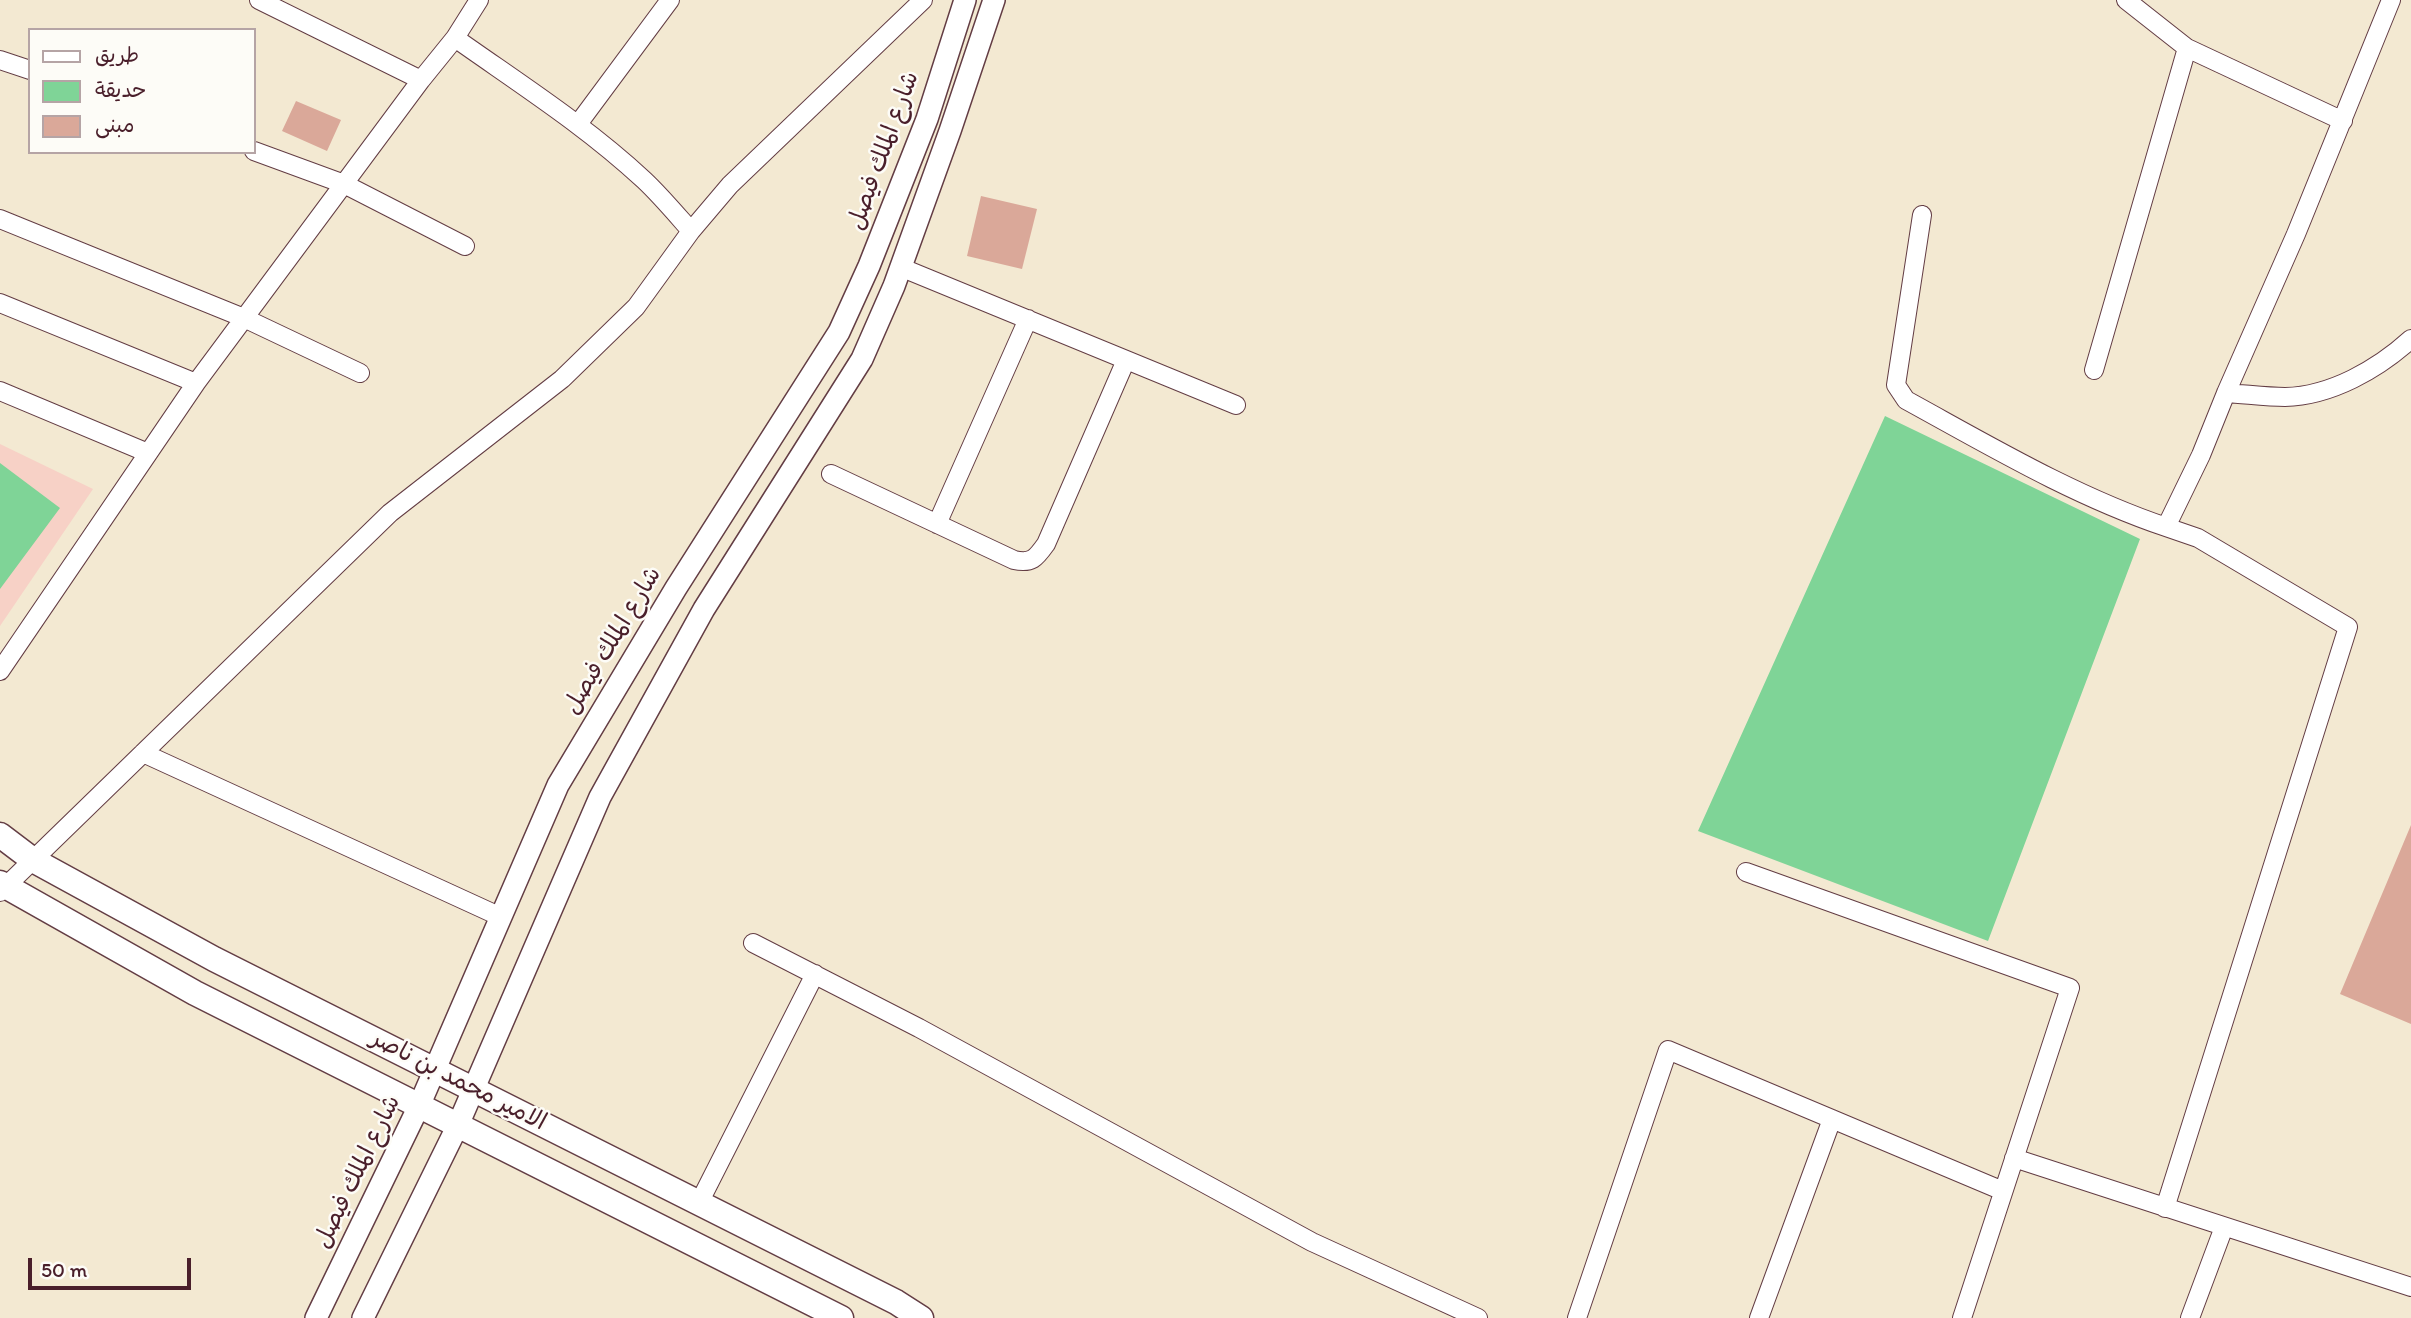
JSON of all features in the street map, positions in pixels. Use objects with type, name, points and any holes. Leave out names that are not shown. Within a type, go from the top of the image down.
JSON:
[{"type":"main road","name":"الامير محمد بن ناصر","points":[[0,835],[33,860],[214,959],[896,1302],[921,1318]]},
{"type":"main road","name":"الامير محمد بن ناصر","points":[[2,888],[195,993],[841,1318]]},
{"type":"street","points":[[259,0],[421,80]]},
{"type":"street","points":[[0,671],[196,383],[455,38],[479,0]]},
{"type":"street","points":[[578,124],[670,0]]},
{"type":"street","points":[[2,888],[390,513],[562,379],[636,307],[691,231],[730,185],[923,0]]},
{"type":"street","name":"شارع الملك فيصل","points":[[316,1318],[419,1106],[558,785],[676,588],[839,332],[870,266],[927,120],[965,0]]},
{"type":"street","points":[[363,1318],[474,1090],[600,797],[704,609],[862,359],[900,267],[993,0]]},
{"type":"street","points":[[2126,0],[2187,48],[2343,121]]},
{"type":"street","points":[[2166,527],[2201,455],[2296,234],[2391,0]]},
{"type":"street","points":[[455,38],[578,124],[645,182],[691,231]]},
{"type":"street","points":[[2094,370],[2187,48]]},
{"type":"street","points":[[0,60],[28,69]]},
{"type":"street","points":[[256,152],[344,184],[465,246]]},
{"type":"street","points":[[1922,215],[1896,385],[1906,400],[2027,467],[2135,517],[2198,538],[2348,627],[2165,1208]]},
{"type":"street","points":[[0,219],[244,318],[360,373]]},
{"type":"street","points":[[900,267],[1236,405]]},
{"type":"street","points":[[0,303],[196,383]]},
{"type":"street","points":[[937,524],[1028,319]]},
{"type":"street","points":[[2226,393],[2288,397],[2337,387],[2389,359],[2411,339]]},
{"type":"street","points":[[831,474],[1014,560],[1026,562],[1037,557],[1046,544],[1126,360]]},
{"type":"street","points":[[0,391],[148,453]]},
{"type":"street","points":[[144,753],[501,917]]},
{"type":"street","points":[[1746,872],[2070,988],[1962,1318]]},
{"type":"street","points":[[753,943],[919,1028],[1312,1242],[1478,1318]]},
{"type":"street","points":[[699,1203],[815,974]]},
{"type":"street","points":[[1577,1318],[1668,1050],[2004,1191]]},
{"type":"street","points":[[1759,1318],[1832,1119]]},
{"type":"street","points":[[2014,1158],[2411,1287]]},
{"type":"street","points":[[2190,1318],[2224,1227]]},
{"type":"shaded area","points":[[0,444],[93,489],[0,626]]},
{"type":"green space","points":[[1885,416],[2140,539],[1988,941],[1698,831]]},
{"type":"green space","points":[[0,463],[60,508],[0,589]]},
{"type":"building","points":[[296,101],[341,120],[327,151],[282,131]]},
{"type":"building","points":[[981,196],[1037,209],[1022,269],[967,256]]},
{"type":"building","points":[[2411,825],[2411,1024],[2340,994]]}]
